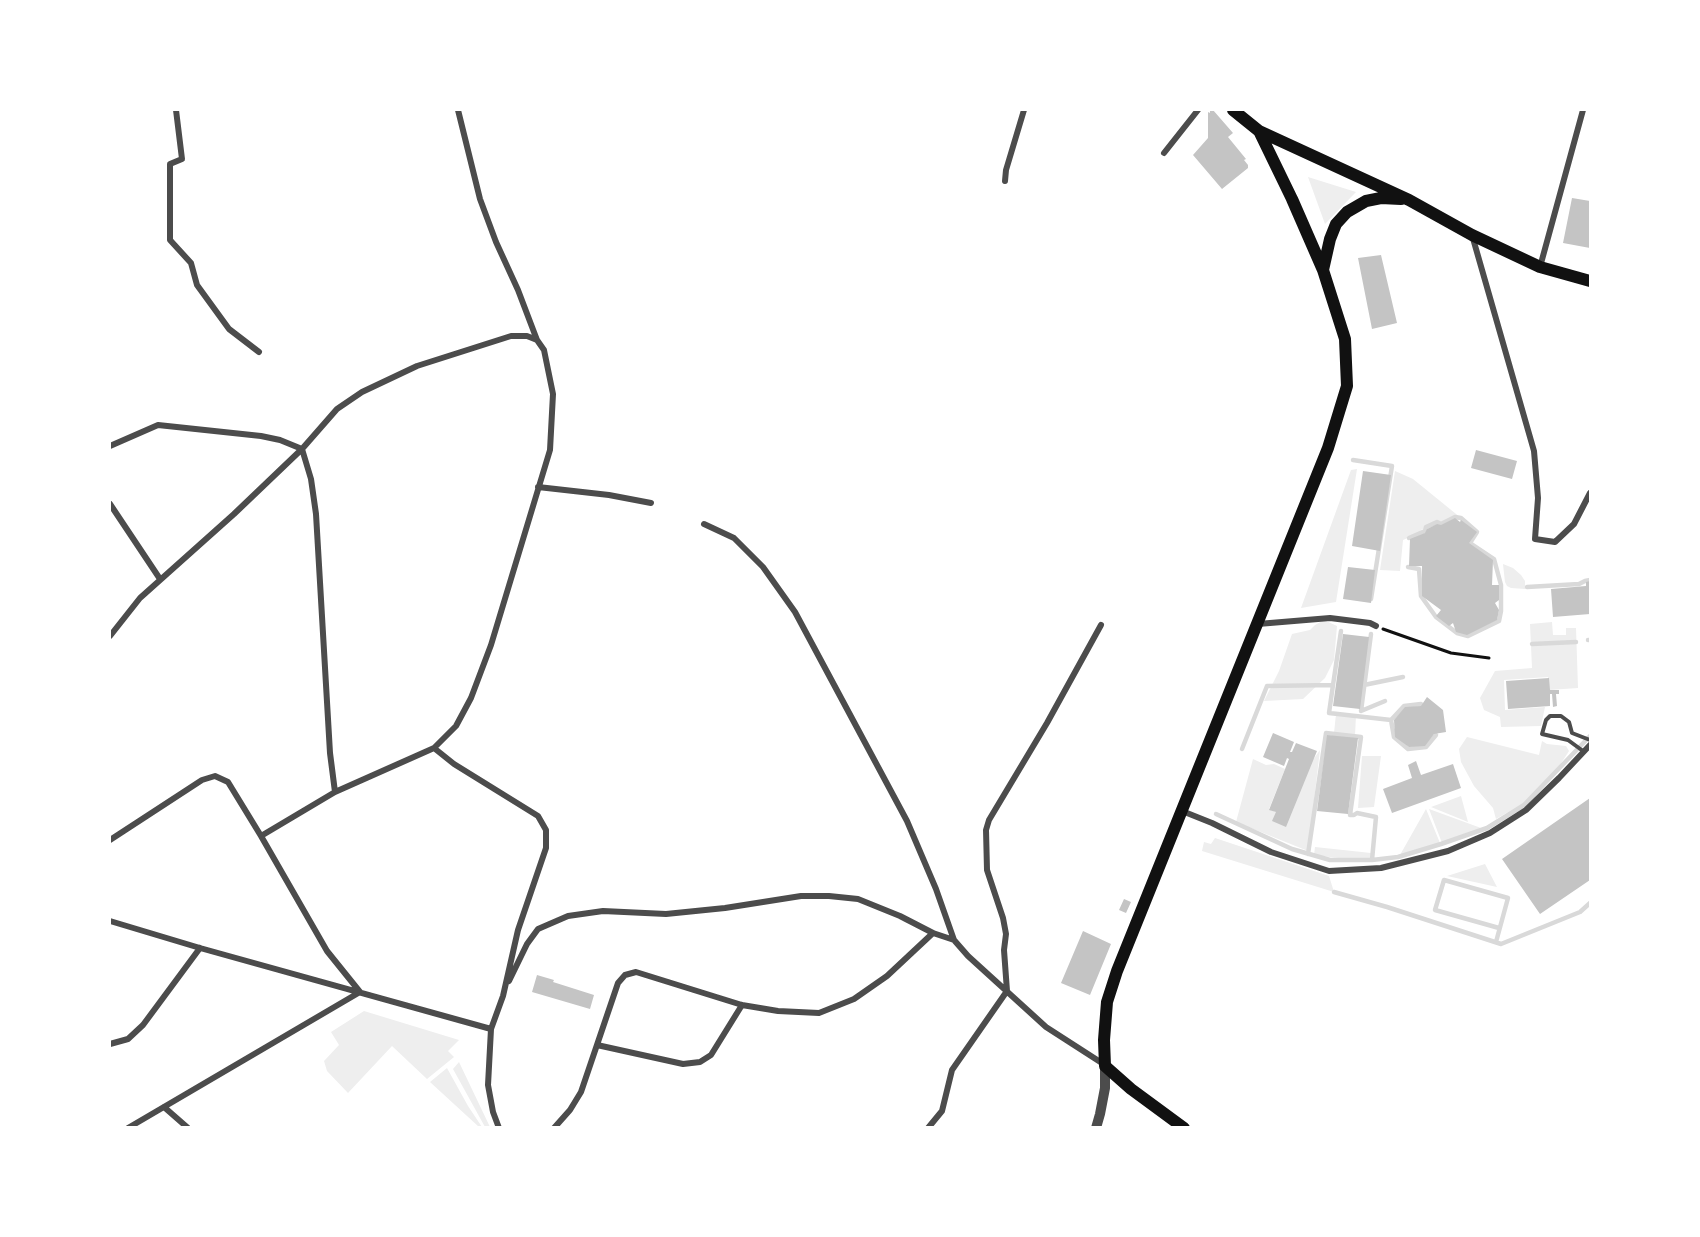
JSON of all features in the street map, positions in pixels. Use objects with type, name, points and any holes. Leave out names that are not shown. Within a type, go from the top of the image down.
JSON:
[{"type":"main road","points":[[1233,110],[1259,131],[1409,200],[1472,235],[1540,267],[1590,280]]},
{"type":"main road","points":[[1185,1128],[1131,1089],[1105,1066],[1104,1040],[1107,1002],[1328,448],[1347,386],[1345,339],[1323,270],[1259,131]]},
{"type":"main road","points":[[1323,270],[1336,224],[1347,212],[1366,201],[1381,198],[1409,200]]},
{"type":"street","points":[[176,110],[182,159],[170,164],[170,240],[191,262],[197,285],[229,328],[259,352]]},
{"type":"street","points":[[261,836],[335,792],[434,748],[456,726],[471,698],[491,645],[550,450],[553,394],[544,350],[537,340],[480,199],[458,110]]},
{"type":"street","points":[[1005,181],[1006,170],[1024,110]]},
{"type":"street","points":[[1164,153],[1198,110]]},
{"type":"street","points":[[1540,267],[1583,110]]},
{"type":"street","points":[[1472,235],[1534,451],[1538,498],[1535,539],[1556,542],[1574,524],[1590,493]]},
{"type":"street","points":[[110,636],[140,598],[234,514],[302,449],[337,409],[362,392],[407,370],[512,336],[527,336],[537,340]]},
{"type":"street","points":[[110,446],[158,425],[170,425],[261,436],[280,440],[302,449]]},
{"type":"street","points":[[302,449],[311,478],[316,514],[330,753],[335,792]]},
{"type":"street","points":[[538,487],[609,495],[651,503]]},
{"type":"street","points":[[110,504],[160,579]]},
{"type":"street","points":[[704,524],[734,538],[763,567],[795,612],[907,821],[936,889],[954,940],[968,956],[1046,1027],[1105,1066],[1105,1088],[1096,1128]]},
{"type":"street","points":[[1257,624],[1329,618],[1370,623],[1376,626]]},
{"type":"street","points":[[928,1128],[942,1111],[952,1070],[1007,991],[1004,950],[1006,934],[987,870],[986,830],[989,820],[1047,723],[1101,625]]},
{"type":"street","points":[[1182,811],[1271,852],[1329,871],[1382,868],[1448,851],[1490,833],[1526,810],[1590,745]]},
{"type":"street","points":[[434,748],[454,764],[538,816],[546,830],[546,848],[518,930],[503,996]]},
{"type":"street","points":[[110,840],[202,780],[215,777],[228,782],[327,951],[360,992]]},
{"type":"street","points":[[499,1128],[493,1112],[488,1085],[491,1029],[503,996],[527,944],[538,929],[568,916],[603,911],[666,914],[725,908],[801,896],[829,896],[858,899],[900,916],[933,933],[954,940]]},
{"type":"street","points":[[110,921],[491,1029]]},
{"type":"street","points":[[554,1128],[570,1110],[581,1092],[618,983],[625,975],[636,972],[742,1005],[778,1011],[819,1013],[854,999],[887,976],[933,933]]},
{"type":"street","points":[[110,1044],[128,1039],[142,1025],[200,948]]},
{"type":"street","points":[[128,1128],[360,992]]},
{"type":"street","points":[[597,1046],[683,1064],[700,1062],[711,1055],[742,1005]]},
{"type":"street","points":[[164,1107],[188,1128]]},
{"type":"lane","points":[[1583,751],[1568,740],[1542,734],[1546,720],[1550,716],[1561,716],[1569,722],[1572,733],[1590,740]]},
{"type":"path","points":[[1376,626],[1390,633],[1451,653],[1489,658]]},
{"type":"shaded area","points":[[1308,177],[1356,192],[1325,224]]},
{"type":"shaded area","points":[[1357,469],[1336,602],[1301,608],[1351,470]]},
{"type":"shaded area","points":[[1395,471],[1413,479],[1461,518],[1454,522],[1449,519],[1435,526],[1431,525],[1403,540],[1400,571],[1380,570]]},
{"type":"shaded area","points":[[1503,564],[1513,568],[1521,575],[1525,581],[1525,589],[1507,586]]},
{"type":"shaded area","points":[[1324,620],[1337,626],[1334,660],[1325,678],[1303,699],[1264,701],[1279,671],[1292,634],[1310,630]]},
{"type":"shaded area","points":[[1552,622],[1553,635],[1566,635],[1566,628],[1576,628],[1578,688],[1549,690],[1548,677],[1504,680],[1505,710],[1545,707],[1541,726],[1501,727],[1500,717],[1484,710],[1480,698],[1495,671],[1532,668],[1530,624]]},
{"type":"shaded area","points":[[1336,714],[1356,716],[1355,735],[1334,733]]},
{"type":"shaded area","points":[[1467,737],[1539,755],[1542,741],[1547,744],[1566,746],[1569,751],[1548,780],[1524,803],[1496,819],[1493,808],[1474,786],[1461,762],[1459,749]]},
{"type":"shaded area","points":[[1320,750],[1308,851],[1236,822],[1253,759],[1266,765],[1274,764],[1285,769],[1269,809],[1276,812]]},
{"type":"shaded area","points":[[1362,756],[1381,756],[1374,807],[1358,808]]},
{"type":"shaded area","points":[[1461,796],[1468,822],[1431,807]]},
{"type":"shaded area","points":[[1426,809],[1440,843],[1400,855]]},
{"type":"shaded area","points":[[1429,809],[1481,828],[1442,843]]},
{"type":"shaded area","points":[[1215,838],[1329,876],[1334,892],[1202,851],[1204,842],[1211,844]]},
{"type":"shaded area","points":[[1315,847],[1371,853],[1371,861],[1314,855]]},
{"type":"shaded area","points":[[1485,864],[1497,887],[1447,876]]},
{"type":"shaded area","points":[[364,1011],[459,1040],[448,1051],[454,1057],[427,1079],[392,1046],[348,1093],[327,1071],[324,1061],[339,1045],[331,1032]]},
{"type":"shaded area","points":[[459,1062],[490,1127],[485,1127],[453,1069]]},
{"type":"shaded area","points":[[447,1068],[482,1127],[479,1127],[430,1082]]},
{"type":"building","points":[[1210,110],[1213,110],[1233,133],[1228,137],[1246,159],[1244,160],[1248,165],[1248,168],[1222,189],[1193,155],[1208,138],[1208,112],[1210,113]]},
{"type":"building","points":[[1572,198],[1590,201],[1590,248],[1563,243]]},
{"type":"building","points":[[1381,255],[1397,323],[1372,329],[1358,258]]},
{"type":"building","points":[[1476,450],[1517,461],[1512,479],[1471,468]]},
{"type":"building","points":[[1363,471],[1391,475],[1380,551],[1352,546]]},
{"type":"building","points":[[1455,518],[1477,532],[1469,543],[1493,560],[1492,585],[1499,585],[1499,600],[1495,603],[1499,610],[1497,620],[1467,635],[1456,632],[1453,623],[1449,626],[1436,616],[1441,610],[1422,596],[1422,566],[1409,566],[1410,539],[1425,533],[1427,529],[1437,524],[1441,525]]},
{"type":"building","points":[[1348,567],[1375,570],[1371,603],[1343,599]]},
{"type":"building","points":[[1590,581],[1590,614],[1553,617],[1551,589],[1586,586],[1586,582]]},
{"type":"building","points":[[1343,634],[1369,637],[1360,709],[1333,706]]},
{"type":"building","points":[[1549,678],[1550,690],[1559,690],[1559,694],[1556,694],[1557,706],[1553,707],[1552,694],[1550,694],[1550,706],[1508,709],[1506,681]]},
{"type":"building","points":[[1427,697],[1443,710],[1446,732],[1434,734],[1425,746],[1409,747],[1395,737],[1394,720],[1405,707],[1421,706]]},
{"type":"building","points":[[1273,733],[1294,742],[1290,752],[1296,743],[1317,751],[1286,827],[1272,821],[1276,812],[1269,810],[1289,759],[1287,758],[1284,766],[1263,757]]},
{"type":"building","points":[[1327,735],[1358,738],[1348,814],[1317,811]]},
{"type":"building","points":[[1416,761],[1421,775],[1453,764],[1461,788],[1392,813],[1383,789],[1412,778],[1408,765]]},
{"type":"building","points":[[1590,798],[1590,880],[1540,914],[1502,859]]},
{"type":"building","points":[[1124,899],[1131,902],[1126,913],[1119,910]]},
{"type":"building","points":[[1083,931],[1111,944],[1090,995],[1061,983]]},
{"type":"building","points":[[537,975],[594,995],[590,1009],[532,992]]},
{"type":"waterway","points":[[1353,460],[1392,466],[1371,599]]},
{"type":"waterway","points":[[1408,567],[1419,569],[1421,596],[1436,617],[1457,633],[1468,636],[1499,621],[1501,585],[1494,559],[1470,543],[1477,532],[1461,518],[1455,517],[1441,524],[1437,522],[1426,527],[1425,531],[1409,538]]},
{"type":"waterway","points":[[1527,587],[1579,584],[1590,580]]},
{"type":"waterway","points":[[1333,685],[1341,631]]},
{"type":"waterway","points":[[1371,634],[1361,711],[1385,701]]},
{"type":"waterway","points":[[1532,644],[1576,642]]},
{"type":"waterway","points":[[1364,685],[1403,677]]},
{"type":"waterway","points":[[1242,749],[1267,686],[1333,685],[1329,713],[1391,720]]},
{"type":"waterway","points":[[1421,704],[1404,706],[1391,720],[1394,737],[1408,749],[1426,747],[1436,735]]},
{"type":"waterway","points":[[1308,854],[1326,733],[1361,737],[1350,815],[1357,813],[1376,817],[1372,860]]},
{"type":"waterway","points":[[1216,814],[1292,849],[1330,860],[1372,860],[1398,857],[1487,828],[1524,805],[1590,736]]},
{"type":"waterway","points":[[1496,942],[1508,898],[1444,880],[1435,910],[1499,928]]},
{"type":"waterway","points":[[1334,892],[1501,944],[1580,912],[1590,903]]}]
